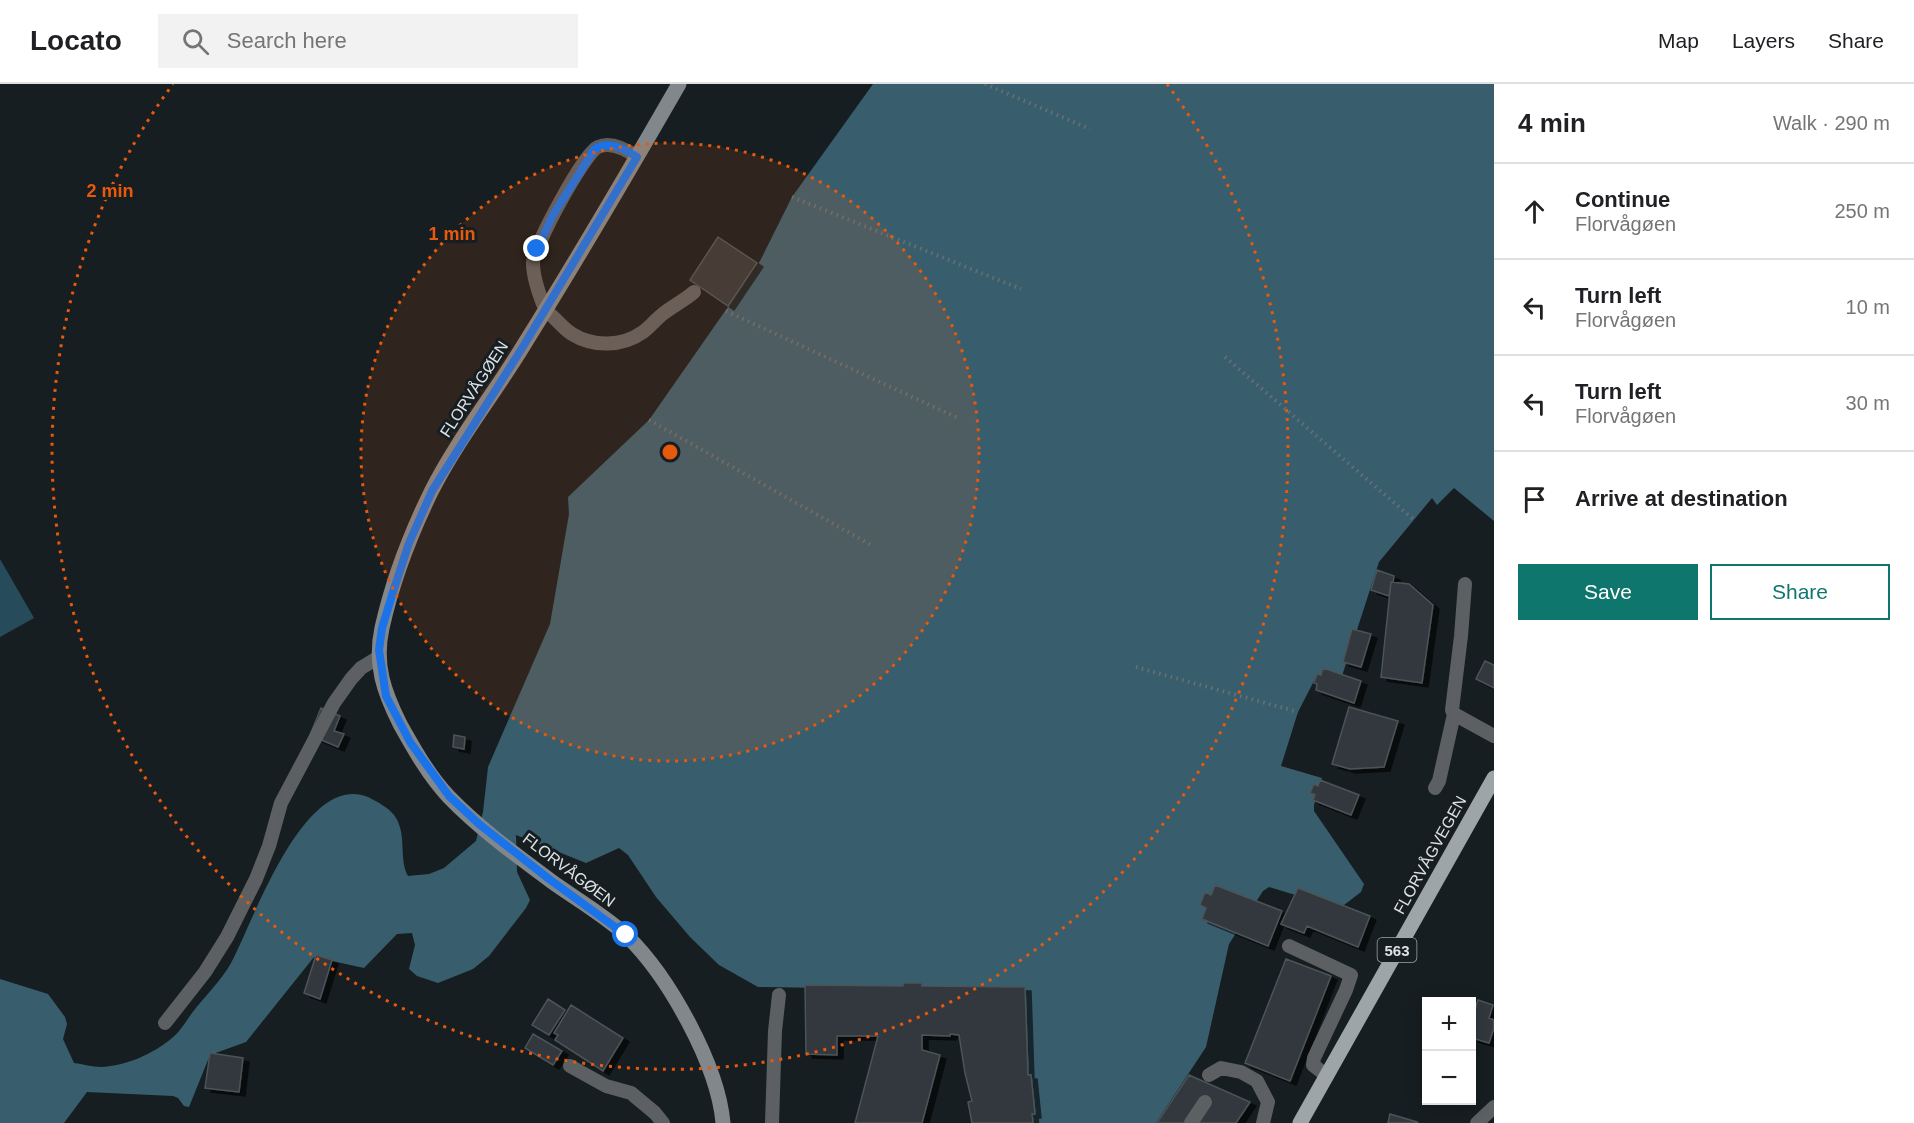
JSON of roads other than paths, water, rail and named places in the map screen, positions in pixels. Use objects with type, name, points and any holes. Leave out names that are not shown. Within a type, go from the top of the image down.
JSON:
[{"type":"main road","name":"FLORVÅGØEN","points":[[679,84],[524,345],[432,491],[409,543],[394,589],[382,628],[379,657],[386,696],[410,742],[449,796],[479,824],[523,859],[626,935],[646,958],[678,1005],[698,1042],[716,1083],[722,1104],[723,1123]]},
{"type":"main road","name":"FLORVÅGVEGEN","points":[[1300,1123],[1494,778]]},
{"type":"lane","points":[[637,157],[614,146],[599,146],[594,150],[553,215],[537,249],[533,263],[537,286],[547,309],[570,333],[585,341],[602,344],[625,341],[642,333],[666,311],[694,292]]},
{"type":"lane","name":"FLORVÅGVEGEN","points":[[1435,788],[1454,714],[1453,698],[1465,584]]},
{"type":"lane","points":[[165,1023],[205,972],[227,937],[256,879],[281,803],[334,703],[361,668],[379,657]]},
{"type":"lane","points":[[1454,714],[1494,736]]},
{"type":"lane","points":[[1289,946],[1351,975],[1314,1058],[1313,1065],[1327,1076]]},
{"type":"lane","points":[[772,1123],[778,995]]},
{"type":"lane","points":[[570,1066],[606,1086],[631,1094],[655,1113],[663,1123]]},
{"type":"lane","points":[[1209,1075],[1221,1068],[1241,1072],[1257,1081],[1268,1102],[1263,1123]]},
{"type":"lane","points":[[1191,1123],[1205,1102]]},
{"type":"lane","points":[[1477,1123],[1494,1107]]}]
